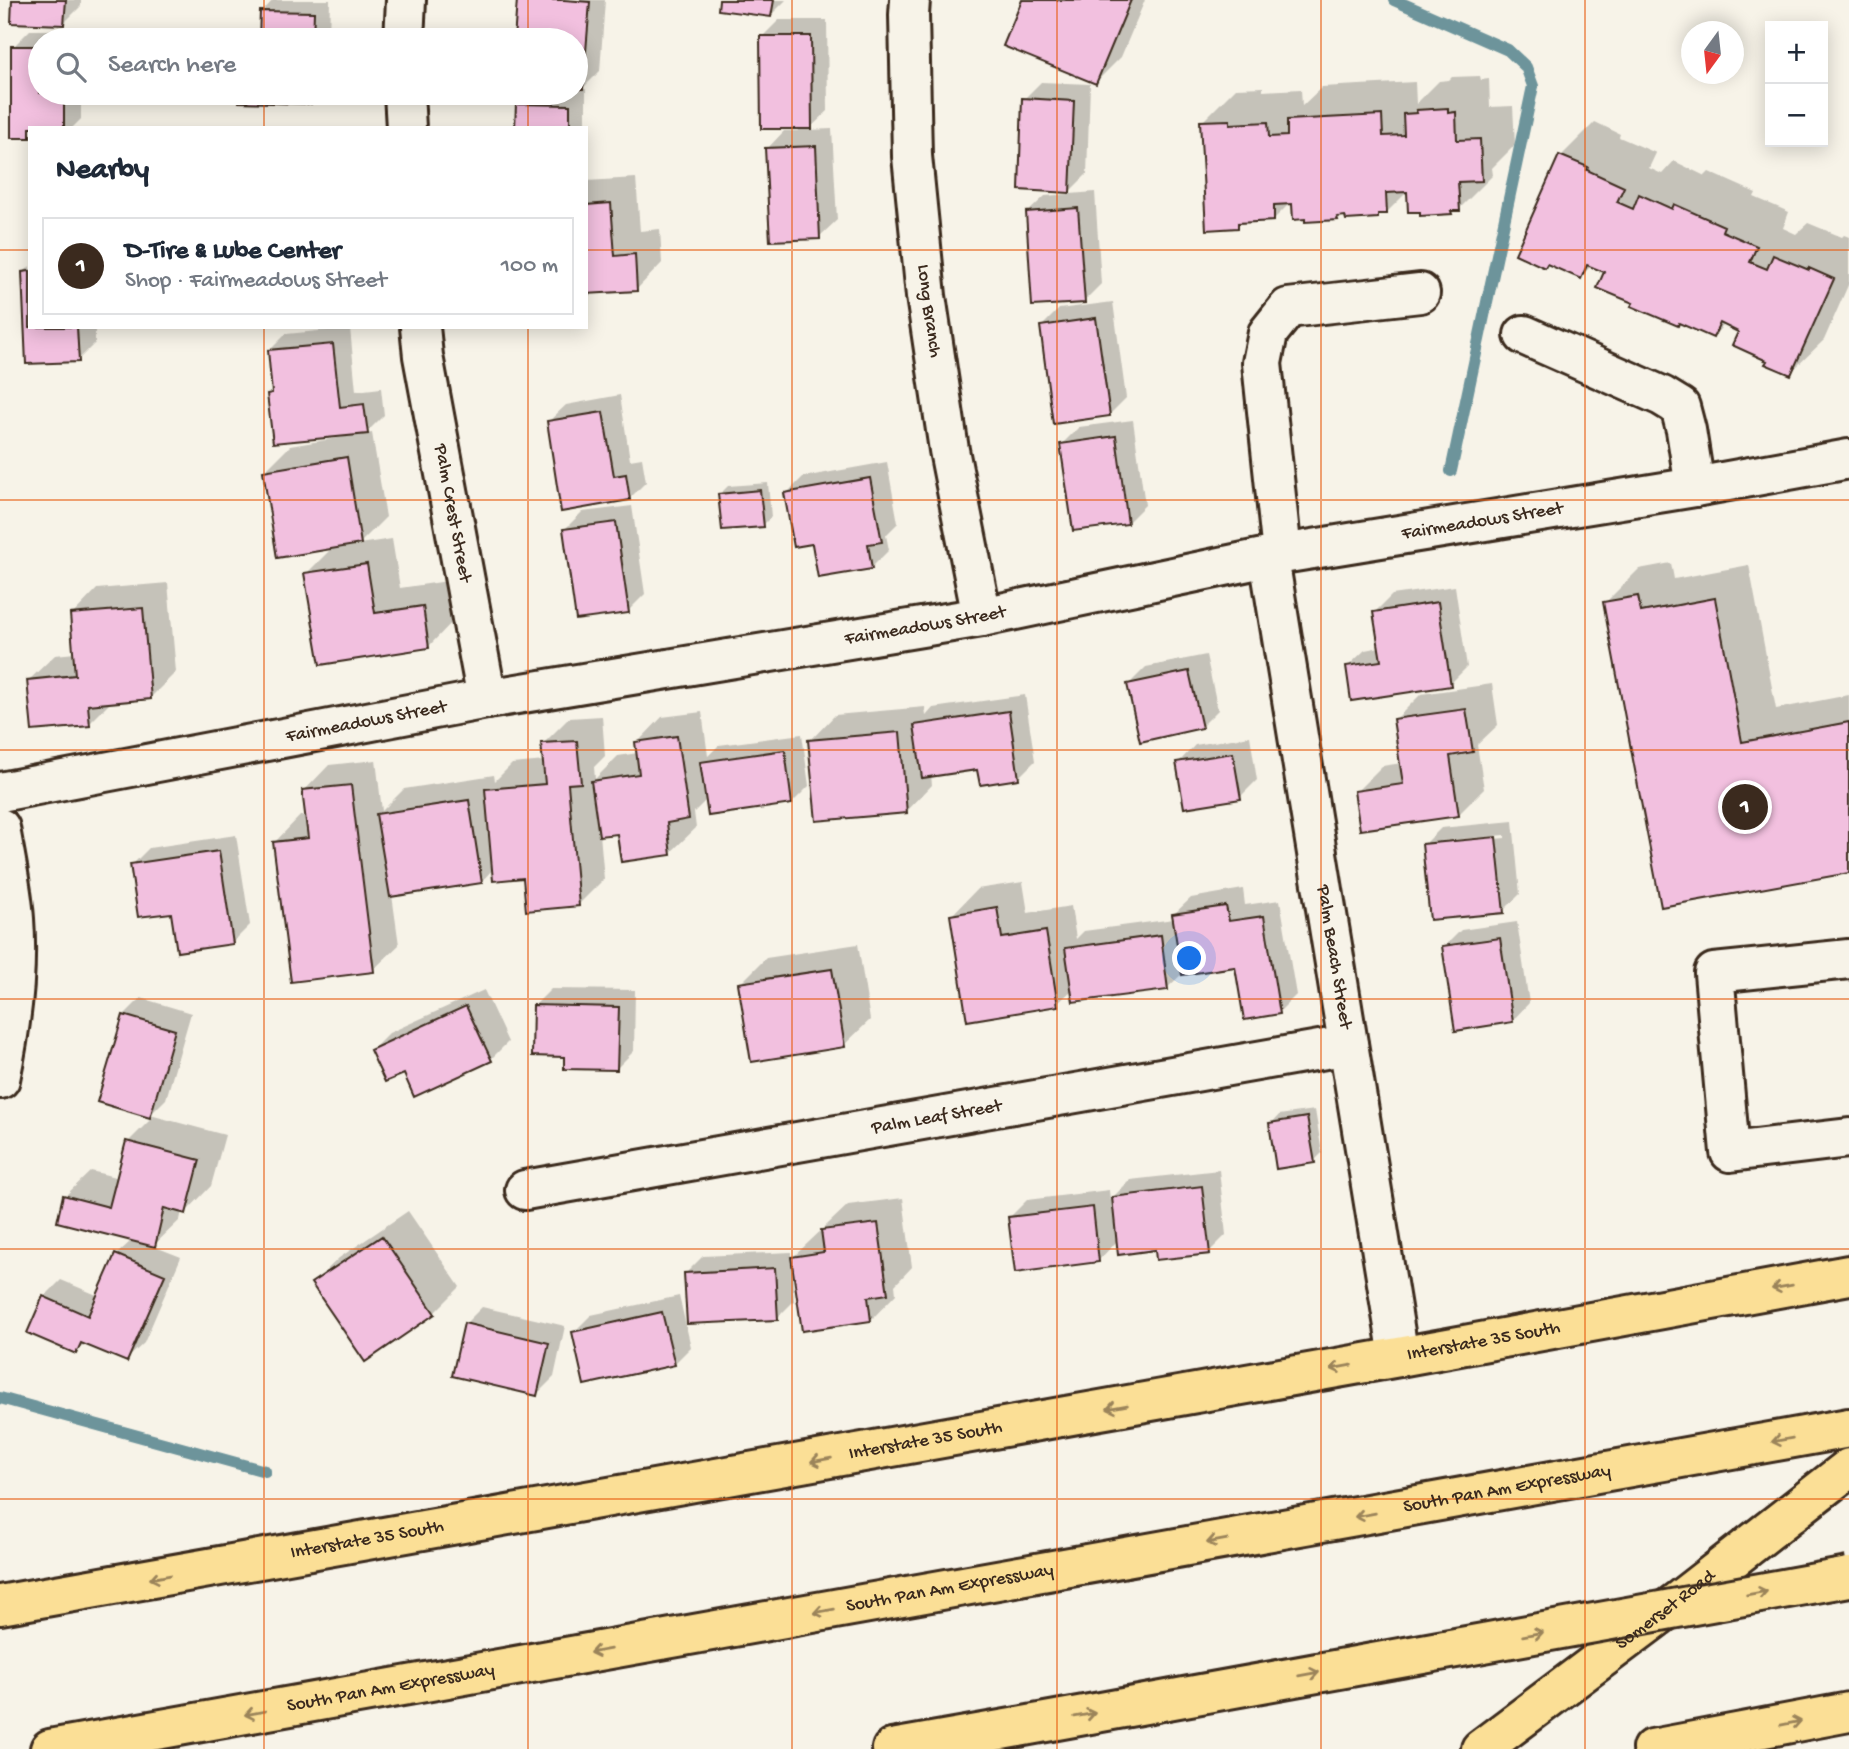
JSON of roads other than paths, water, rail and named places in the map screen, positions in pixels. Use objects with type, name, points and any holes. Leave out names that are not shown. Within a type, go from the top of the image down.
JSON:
[{"type":"main road","name":"Interstate 35 South","points":[[0,1605],[1849,1275]]},
{"type":"main road","name":"South Pan Am Expressway","points":[[50,1749],[1849,1428]]},
{"type":"main road","name":"Somerset Road","points":[[1481,1749],[1681,1599],[1849,1468]]},
{"type":"main road","points":[[892,1749],[1849,1577]]},
{"type":"main road","points":[[1652,1749],[1849,1712]]},
{"type":"street","points":[[405,28],[406,0]]},
{"type":"street","name":"Long Branch","points":[[910,0],[912,156],[926,296],[949,450],[982,617]]},
{"type":"street","points":[[405,105],[406,126]]},
{"type":"street","name":"Palm Beach Street","points":[[1399,1357],[1275,556],[1262,363],[1268,333],[1288,308],[1420,293]]},
{"type":"street","name":"Palm Crest Street","points":[[420,329],[425,370],[487,699]]},
{"type":"street","points":[[1524,335],[1662,396],[1679,407],[1686,429],[1695,487]]},
{"type":"street","name":"Fairmeadows Street","points":[[0,792],[487,699],[982,617],[1275,556],[1849,459]]},
{"type":"street","points":[[0,828],[14,918],[15,973],[7,1045],[0,1079]]},
{"type":"street","points":[[1849,959],[1714,973],[1730,1152],[1849,1138]]},
{"type":"street","name":"Palm Leaf Street","points":[[525,1190],[1349,1045]]},
{"type":"waterway","points":[[1394,0],[1508,50],[1526,67],[1533,86],[1451,471]]},
{"type":"waterway","points":[[0,1398],[265,1471]]},
{"type":"place","name":"D-Tire & Lube Center","points":[[1745,807]]}]
